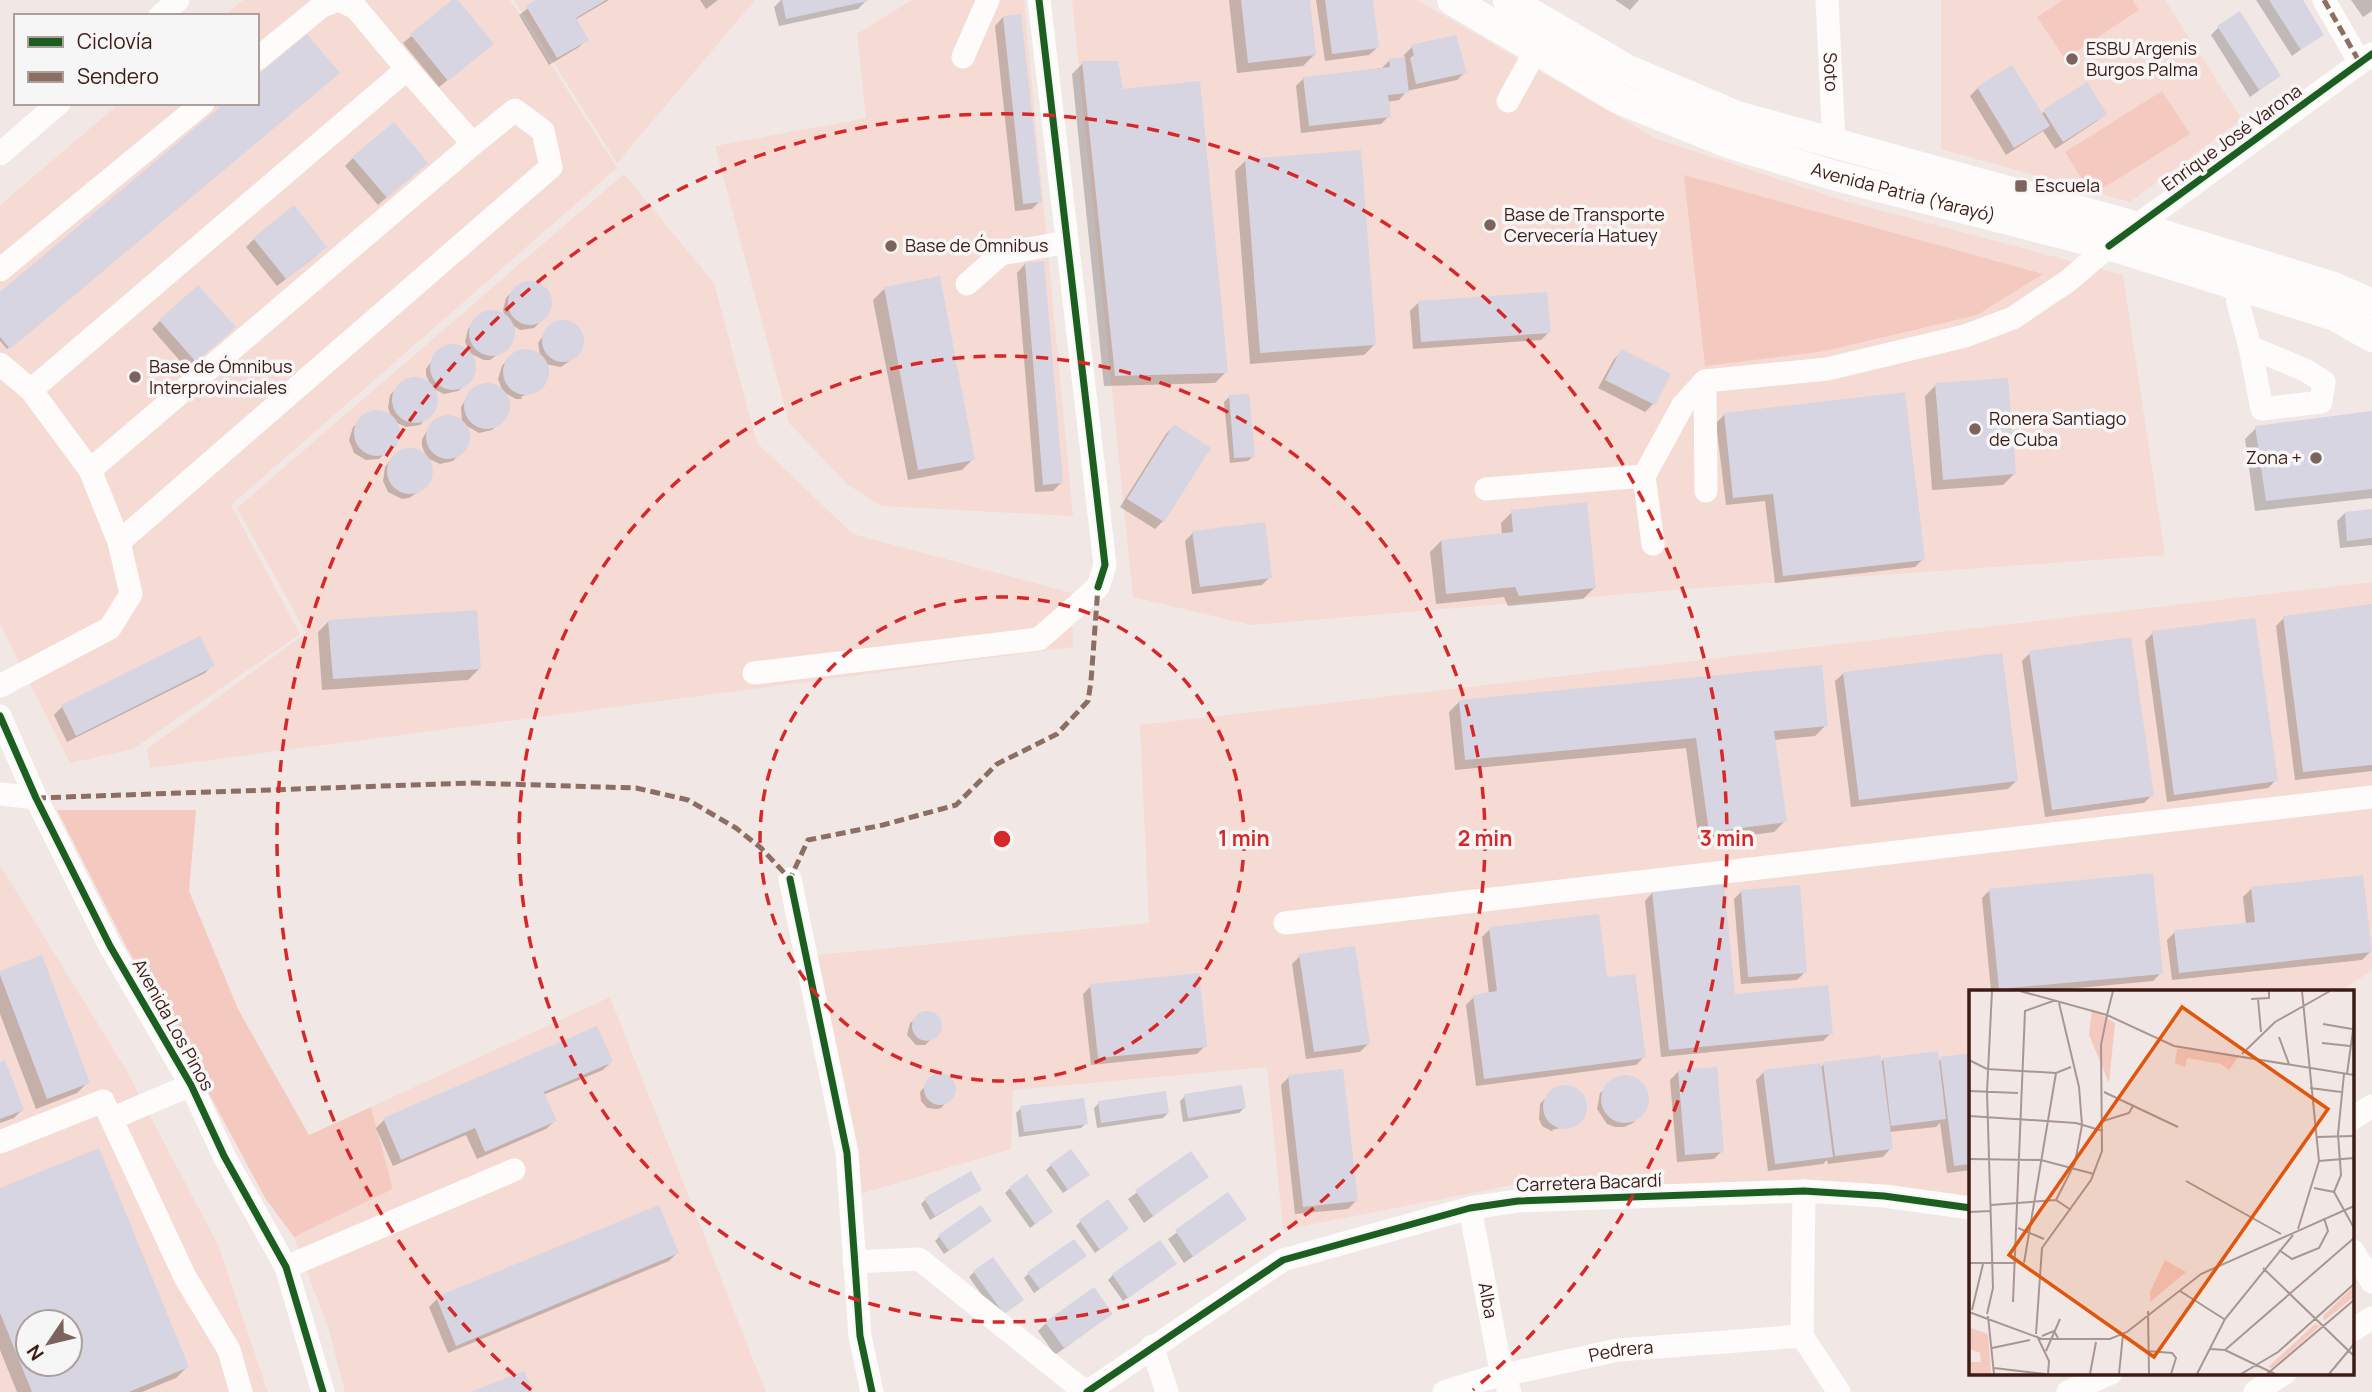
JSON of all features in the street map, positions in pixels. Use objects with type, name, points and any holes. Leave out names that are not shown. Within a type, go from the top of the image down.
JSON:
[{"type":"main road","name":"Avenida Patria (Yarayó)","points":[[1452,0],[1619,99],[1731,144],[1836,176],[2109,246],[2236,284],[2334,316],[2372,337]]},
{"type":"main road","name":"Avenida Patria (Yarayó)","points":[[1508,0],[1626,69],[1737,116],[2138,227],[2331,286],[2371,303]]},
{"type":"street","points":[[162,14],[178,0]]},
{"type":"street","points":[[259,57],[322,6],[339,0],[356,8],[473,144]]},
{"type":"street","points":[[963,57],[988,0]]},
{"type":"street","points":[[754,673],[1039,639],[1098,587],[1105,565],[1039,0]]},
{"type":"street","name":"Soto","points":[[1827,0],[1834,144]]},
{"type":"street","points":[[2324,0],[2366,58]]},
{"type":"street","points":[[1508,101],[1536,50]]},
{"type":"street","name":"Enrique José Varona","points":[[1704,381],[1827,369],[1965,336],[2013,318],[2068,281],[2109,246],[2366,58]]},
{"type":"street","points":[[31,390],[407,69]]},
{"type":"street","points":[[0,154],[57,105]]},
{"type":"street","points":[[0,270],[201,105]]},
{"type":"street","points":[[90,470],[515,110],[543,131],[551,167],[119,542]]},
{"type":"street","points":[[967,284],[1001,254],[1068,242]]},
{"type":"street","points":[[2236,284],[2238,303],[2250,347]]},
{"type":"street","points":[[0,364],[31,390],[90,470],[119,542],[131,594],[110,628],[0,686]]},
{"type":"street","points":[[1653,544],[1644,476],[1683,405],[1704,381]]},
{"type":"street","points":[[1704,381],[1706,491]]},
{"type":"street","points":[[1486,489],[1644,476]]},
{"type":"street","name":"Avenida Los Pinos","points":[[0,716],[36,798],[110,946],[191,1085],[224,1156],[286,1267],[323,1392]]},
{"type":"street","points":[[0,794],[36,798]]},
{"type":"street","points":[[1285,923],[2372,797]]},
{"type":"street","points":[[790,879],[847,1153],[860,1336],[872,1392]]},
{"type":"street","points":[[113,1118],[191,1085]]},
{"type":"street","points":[[0,1142],[103,1101],[185,1277],[229,1350],[241,1392]]},
{"type":"street","points":[[2354,1117],[2372,1106]]},
{"type":"street","points":[[286,1267],[514,1170]]},
{"type":"street","points":[[1804,1191],[1802,1336],[1839,1392]]},
{"type":"street","name":"Carretera Bacardí","points":[[1086,1392],[1283,1260],[1470,1208],[1518,1201],[1804,1191],[1884,1196],[1969,1208]]},
{"type":"street","name":"Alba","points":[[1470,1208],[1506,1384]]},
{"type":"street","points":[[2354,1255],[2372,1282]]},
{"type":"street","points":[[854,1262],[919,1259],[1086,1392]]},
{"type":"street","points":[[2354,1329],[2372,1318]]},
{"type":"street","name":"Pedrera","points":[[1444,1392],[1485,1379],[1506,1384],[1618,1350],[1802,1336]]},
{"type":"street","points":[[1152,1346],[1167,1392]]},
{"type":"street","points":[[2068,1392],[2110,1374]]},
{"type":"street","points":[[2113,1374],[2123,1392]]},
{"type":"street","points":[[2255,1392],[2283,1374]]},
{"type":"shaded area","points":[[243,0],[510,0],[617,168],[231,505],[300,634],[133,749],[70,763],[0,624],[0,205],[118,105],[259,105],[259,14],[226,14]]},
{"type":"shaded area","points":[[514,0],[755,0],[617,163]]},
{"type":"shaded area","points":[[912,0],[1024,0],[1073,516],[881,506],[847,484],[789,423],[715,146],[866,118],[857,34]]},
{"type":"shaded area","points":[[1072,0],[1417,0],[1657,139],[1845,201],[2123,275],[2165,555],[1698,588],[1251,625],[1133,597]]},
{"type":"shaded area","name":"ESBU Argenis Burgos Palma","points":[[1941,0],[2165,0],[2242,119],[2130,202],[1941,149]]},
{"type":"shaded area","points":[[2063,0],[2132,0],[2139,10],[2065,59],[2037,17]]},
{"type":"shaded area","points":[[2162,91],[2190,134],[2092,195],[2065,152]]},
{"type":"shaded area","points":[[624,174],[714,283],[757,443],[853,534],[1072,593],[1073,647],[150,768],[147,749],[306,633],[237,508]]},
{"type":"shaded area","points":[[1684,175],[2043,274],[1977,315],[1825,351],[1705,366]]},
{"type":"shaded area","points":[[2372,582],[2372,970],[2342,990],[1969,990],[1969,1204],[1533,1181],[1283,1230],[1267,1067],[1013,1090],[1011,1149],[853,1196],[817,955],[1149,923],[1140,725]]},
{"type":"shaded area","points":[[57,810],[196,810],[189,891],[238,1009],[309,1135],[371,1107],[393,1189],[294,1237],[265,1198],[127,948]]},
{"type":"shaded area","points":[[0,865],[125,1068],[219,1247],[268,1392],[0,1392]]},
{"type":"shaded area","points":[[610,997],[766,1392],[345,1392],[328,1327],[294,1237],[393,1189],[371,1107]]},
{"type":"building","points":[[452,0],[458,0],[494,44],[448,81],[410,34]]},
{"type":"building","points":[[536,0],[606,0],[576,18],[589,40],[557,58],[526,6]]},
{"type":"building","points":[[782,0],[868,0],[868,1],[786,19]]},
{"type":"building","points":[[1241,0],[1310,0],[1316,55],[1248,63]]},
{"type":"building","points":[[1325,0],[1373,0],[1379,48],[1332,54]]},
{"type":"building","points":[[2269,0],[2303,0],[2324,35],[2301,50]]},
{"type":"building","points":[[2240,11],[2281,76],[2259,90],[2217,26]]},
{"type":"building","points":[[1021,14],[1042,202],[1023,204],[1003,16]]},
{"type":"building","points":[[307,34],[340,73],[10,349],[0,337],[0,292],[223,105],[259,105],[259,74]]},
{"type":"building","points":[[1456,35],[1467,73],[1416,84],[1410,58],[1414,55],[1411,45]]},
{"type":"building","points":[[1405,57],[1409,93],[1388,95],[1391,117],[1309,126],[1303,77],[1390,67],[1389,59]]},
{"type":"building","points":[[1082,61],[1118,61],[1123,89],[1200,81],[1228,373],[1115,376]]},
{"type":"building","points":[[2012,65],[2050,126],[2014,148],[1977,87]]},
{"type":"building","points":[[2087,82],[2107,114],[2063,142],[2043,110]]},
{"type":"building","points":[[394,122],[428,163],[387,198],[352,157]]},
{"type":"building","points":[[1361,150],[1376,345],[1260,353],[1245,159]]},
{"type":"building","points":[[294,205],[327,247],[286,279],[253,238]]},
{"type":"building","points":[[1044,261],[1063,483],[1043,485],[1025,263]]},
{"type":"building","points":[[940,276],[975,460],[918,470],[884,287]]},
{"type":"building","points":[[530,281],[539,282],[546,287],[551,294],[551,312],[546,319],[539,324],[530,325],[521,324],[514,319],[509,312],[508,303],[509,294],[514,287],[521,282]]},
{"type":"building","points":[[198,285],[236,327],[196,362],[159,320]]},
{"type":"building","points":[[1547,292],[1551,333],[1421,342],[1418,301]]},
{"type":"building","points":[[492,310],[508,317],[515,333],[508,349],[492,356],[476,349],[469,333],[476,317]]},
{"type":"building","points":[[563,320],[578,326],[584,341],[578,356],[563,362],[548,356],[542,341],[548,326]]},
{"type":"building","points":[[453,344],[469,351],[476,367],[469,383],[453,390],[437,383],[430,367],[437,351]]},
{"type":"building","points":[[526,349],[542,356],[549,372],[542,388],[526,395],[510,388],[503,372],[510,356]]},
{"type":"building","points":[[1621,349],[1671,374],[1655,405],[1605,380]]},
{"type":"building","points":[[415,377],[431,384],[438,400],[431,416],[415,423],[399,416],[392,400],[399,384]]},
{"type":"building","name":"Ronera Santiago de Cuba","points":[[2008,378],[2016,474],[1943,480],[1935,383]]},
{"type":"building","points":[[487,383],[503,390],[510,406],[503,422],[487,429],[471,422],[464,406],[471,390]]},
{"type":"building","points":[[1905,392],[1925,560],[1783,576],[1773,494],[1733,498],[1724,413]]},
{"type":"building","points":[[1249,394],[1255,457],[1234,458],[1229,395]]},
{"type":"building","points":[[377,410],[393,417],[400,433],[393,449],[377,456],[361,449],[354,433],[361,417]]},
{"type":"building","name":"Zona +","points":[[2372,411],[2372,489],[2266,501],[2255,426]]},
{"type":"building","points":[[448,415],[457,416],[464,421],[469,428],[469,446],[464,453],[457,458],[448,459],[439,458],[432,453],[427,446],[426,437],[427,428],[432,421],[439,416]]},
{"type":"building","points":[[1174,424],[1211,448],[1164,522],[1127,499]]},
{"type":"building","points":[[410,448],[426,455],[433,471],[426,487],[410,494],[394,487],[387,471],[394,455]]},
{"type":"building","points":[[1587,502],[1596,588],[1519,596],[1515,587],[1446,594],[1441,540],[1513,532],[1511,510]]},
{"type":"building","points":[[2372,509],[2372,538],[2347,541],[2345,512]]},
{"type":"building","points":[[1265,522],[1272,578],[1200,587],[1192,531]]},
{"type":"building","points":[[2372,604],[2372,765],[2303,772],[2283,616]]},
{"type":"building","points":[[477,610],[481,669],[333,679],[328,620]]},
{"type":"building","points":[[2255,618],[2278,781],[2174,795],[2152,631]]},
{"type":"building","points":[[200,636],[215,666],[76,736],[61,705]]},
{"type":"building","points":[[2131,637],[2154,796],[2052,810],[2029,651]]},
{"type":"building","points":[[2002,653],[2018,781],[1859,800],[1843,672]]},
{"type":"building","points":[[1822,665],[1828,726],[1774,731],[1787,822],[1709,832],[1696,738],[1465,760],[1459,700]]},
{"type":"building","points":[[2153,873],[2163,974],[1999,989],[1989,889]]},
{"type":"building","points":[[2363,875],[2372,952],[2179,973],[2174,930],[2255,922],[2251,887]]},
{"type":"building","points":[[1724,884],[1735,994],[1828,985],[1833,1034],[1669,1050],[1652,891]]},
{"type":"building","points":[[1800,885],[1807,973],[1748,977],[1741,890]]},
{"type":"building","points":[[1599,914],[1607,977],[1635,974],[1646,1058],[1484,1079],[1473,995],[1497,991],[1489,927]]},
{"type":"building","points":[[1355,946],[1370,1044],[1314,1052],[1299,954]]},
{"type":"building","points":[[42,955],[90,1083],[47,1099],[0,975],[0,971]]},
{"type":"building","points":[[1199,973],[1207,1047],[1098,1058],[1090,984]]},
{"type":"building","points":[[927,1011],[938,1015],[942,1026],[938,1037],[927,1041],[916,1037],[912,1026],[916,1015]]},
{"type":"building","points":[[597,1026],[613,1062],[544,1092],[557,1121],[485,1152],[475,1128],[401,1160],[383,1118]]},
{"type":"building","points":[[1938,1051],[1946,1119],[1891,1126],[1883,1058]]},
{"type":"building","points":[[1969,1053],[1969,1164],[1954,1166],[1940,1057]]},
{"type":"building","points":[[1881,1055],[1893,1149],[1835,1156],[1823,1062]]},
{"type":"building","points":[[5,1060],[24,1110],[0,1119],[0,1062]]},
{"type":"building","points":[[1821,1063],[1833,1157],[1775,1164],[1763,1070]]},
{"type":"building","points":[[1717,1067],[1724,1152],[1685,1155],[1678,1070]]},
{"type":"building","points":[[1343,1069],[1358,1201],[1303,1207],[1288,1075]]},
{"type":"building","points":[[940,1073],[951,1078],[956,1089],[951,1100],[940,1105],[929,1100],[924,1089],[929,1078]]},
{"type":"building","points":[[1625,1075],[1642,1082],[1649,1099],[1642,1116],[1625,1123],[1608,1116],[1601,1099],[1608,1082]]},
{"type":"building","points":[[1242,1085],[1246,1108],[1188,1118],[1184,1094]]},
{"type":"building","points":[[1565,1085],[1574,1086],[1581,1091],[1586,1098],[1586,1116],[1581,1123],[1574,1128],[1565,1129],[1556,1128],[1549,1123],[1544,1116],[1543,1107],[1544,1098],[1549,1091],[1556,1086]]},
{"type":"building","points":[[1166,1091],[1169,1113],[1101,1123],[1098,1101]]},
{"type":"building","points":[[1084,1098],[1088,1124],[1024,1132],[1020,1106]]},
{"type":"building","points":[[99,1148],[189,1367],[129,1392],[32,1392],[26,1378],[84,1378],[84,1308],[14,1308],[14,1348],[0,1313],[0,1188]]},
{"type":"building","points":[[1071,1149],[1090,1175],[1068,1190],[1050,1164]]},
{"type":"building","points":[[1191,1151],[1209,1177],[1153,1216],[1135,1190]]},
{"type":"building","points":[[971,1171],[982,1190],[935,1216],[924,1198]]},
{"type":"building","points":[[1027,1174],[1053,1212],[1035,1224],[1009,1187]]},
{"type":"building","points":[[1228,1192],[1247,1219],[1193,1257],[1175,1230]]},
{"type":"building","points":[[1108,1199],[1129,1229],[1100,1250],[1079,1220]]},
{"type":"building","points":[[659,1205],[679,1253],[456,1346],[436,1297]]},
{"type":"building","points":[[981,1205],[992,1221],[949,1251],[938,1235]]},
{"type":"building","points":[[1074,1239],[1087,1256],[1040,1289],[1027,1272]]},
{"type":"building","points":[[1160,1240],[1177,1264],[1128,1298],[1112,1274]]},
{"type":"building","points":[[993,1257],[1024,1300],[1004,1314],[973,1271]]},
{"type":"building","points":[[1094,1287],[1113,1314],[1064,1348],[1045,1322]]},
{"type":"building","points":[[524,1371],[533,1392],[471,1392]]},
{"type":"marked path","points":[[2324,0],[2360,63]]},
{"type":"marked path","points":[[36,798],[471,783],[636,788],[688,800],[736,828],[761,848],[790,879],[808,840],[883,825],[956,805],[997,764],[1057,734],[1088,701],[1098,587]]},
{"type":"cycle path","points":[[1039,0],[1105,565],[1098,587]]},
{"type":"cycle path","points":[[2109,246],[2372,54]]},
{"type":"cycle path","points":[[0,716],[36,798],[110,946],[191,1085],[224,1156],[286,1267],[323,1392]]},
{"type":"cycle path","points":[[790,879],[847,1153],[860,1336],[872,1392]]},
{"type":"cycle path","points":[[1087,1392],[1283,1260],[1470,1208],[1518,1201],[1804,1191],[1884,1196],[1969,1208]]},
{"type":"place","name":"ESBU Argenis Burgos Palma","points":[[2072,59]]},
{"type":"place","name":"Escuela","points":[[2021,186]]},
{"type":"place","name":"Base de Transporte Cervecería Hatuey","points":[[1490,225]]},
{"type":"place","name":"Base de Ómnibus","points":[[891,246]]},
{"type":"place","name":"Base de Ómnibus Interprovinciales","points":[[135,377]]},
{"type":"place","name":"Ronera Santiago de Cuba","points":[[1975,429]]},
{"type":"place","name":"Zona +","points":[[2316,458]]}]
